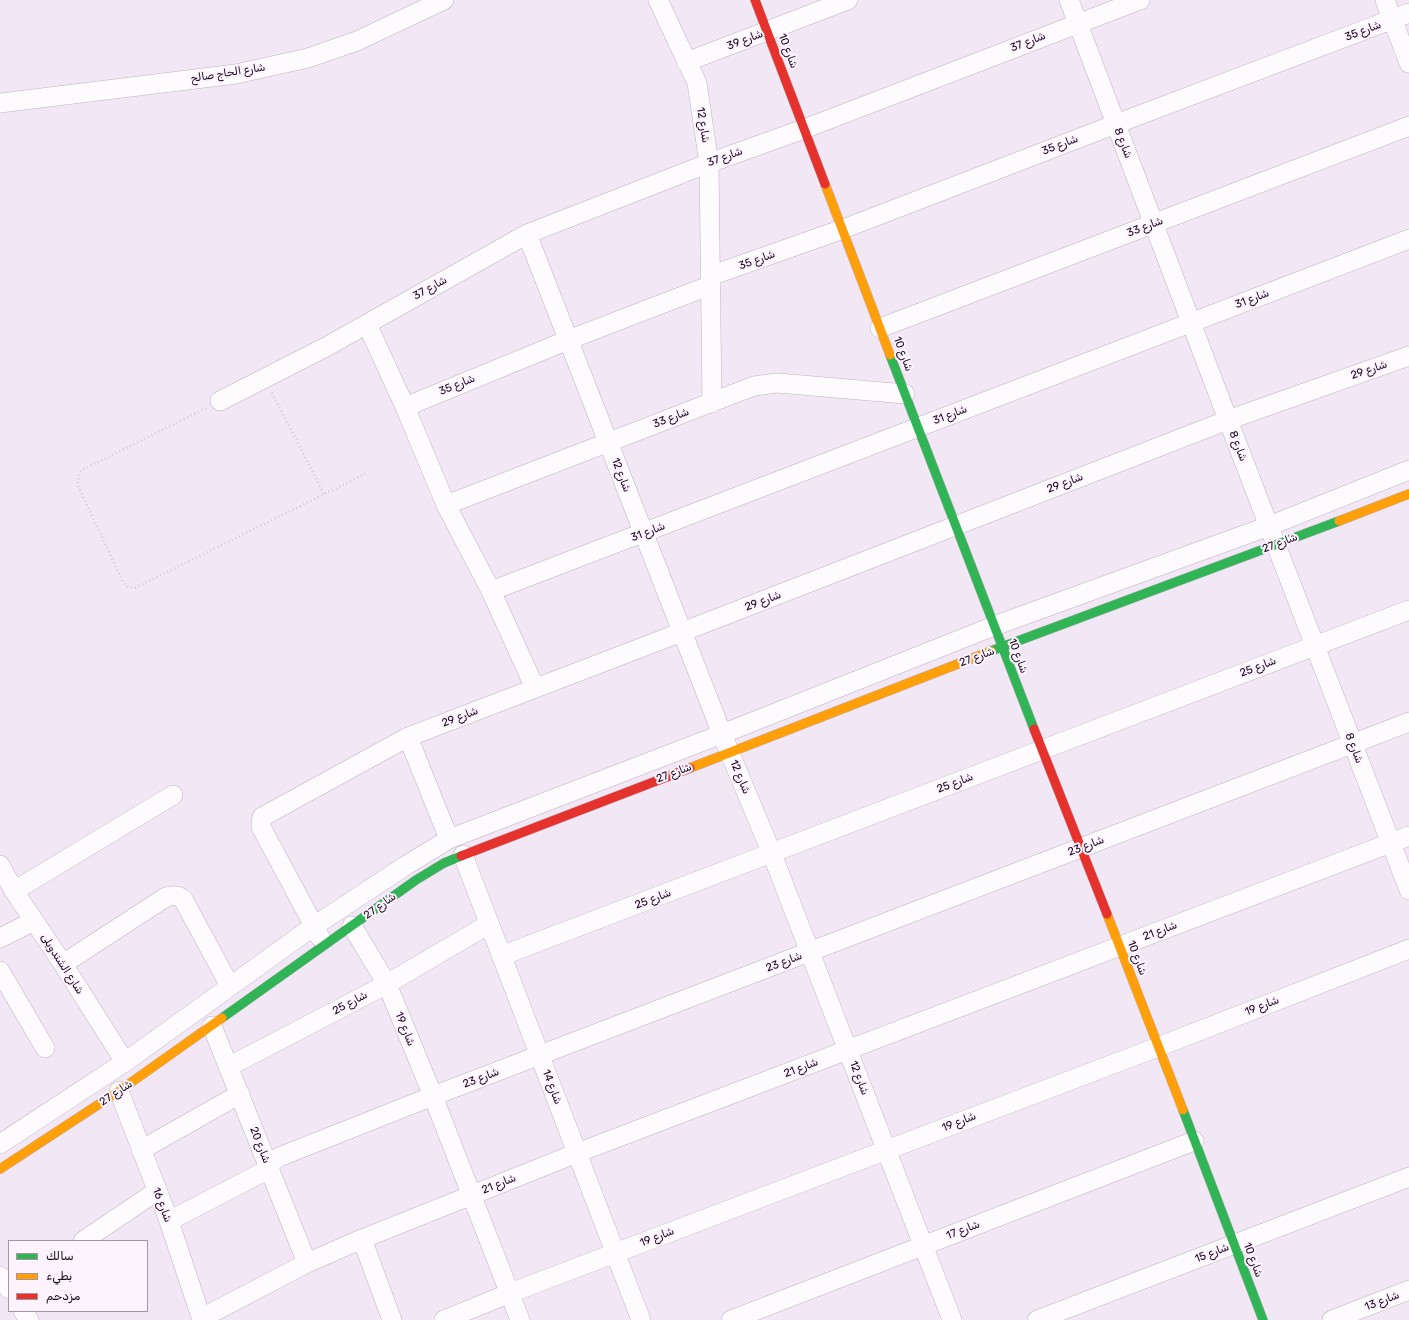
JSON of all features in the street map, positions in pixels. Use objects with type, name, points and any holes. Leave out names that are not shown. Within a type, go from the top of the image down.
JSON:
[{"type":"street","name":"شارع الحاج صالح","points":[[0,104],[236,74],[308,58],[356,41],[444,0]]},
{"type":"street","name":"شارع 12","points":[[658,0],[697,83],[709,163],[712,403]]},
{"type":"street","name":"شارع 10","points":[[755,0],[955,525],[1120,946],[1263,1320]]},
{"type":"street","name":"شارع 39","points":[[686,62],[848,0]]},
{"type":"street","name":"شارع 8","points":[[1069,0],[1268,526],[1409,890]]},
{"type":"street","name":"شارع 37","points":[[220,401],[326,347],[528,234],[709,163],[804,129],[1140,0]]},
{"type":"street","points":[[1385,0],[1401,16],[1409,63]]},
{"type":"street","name":"شارع 35","points":[[405,407],[710,280],[1401,16]]},
{"type":"street","name":"شارع 33","points":[[880,328],[1409,126]]},
{"type":"street","name":"شارع 12","points":[[528,234],[729,752],[772,854],[952,1320]]},
{"type":"street","name":"شارع 31","points":[[491,591],[1409,239]]},
{"type":"street","points":[[367,324],[405,407],[446,505],[491,591],[535,688]]},
{"type":"street","name":"شارع 29","points":[[325,945],[261,827],[262,817],[408,737],[1228,420],[1409,356]]},
{"type":"street","name":"شارع 33","points":[[446,505],[754,386],[777,383],[905,394]]},
{"type":"street","name":"شارع 27","points":[[0,1144],[125,1062],[314,926],[449,839],[722,734],[994,626],[1268,526],[1409,470]]},
{"type":"street","name":"شارع 27","points":[[0,1168],[119,1092],[416,880],[444,863],[1002,647],[1409,494]]},
{"type":"street","name":"شارع 25","points":[[501,956],[1409,610]]},
{"type":"street","name":"شارع 23","points":[[169,1221],[265,1171],[268,1165],[279,1157],[433,1096],[1409,722]]},
{"type":"street","points":[[408,737],[449,839]]},
{"type":"street","points":[[14,891],[173,795]]},
{"type":"street","name":"شارع 21","points":[[202,1319],[307,1264],[362,1239],[577,1153],[1409,836]]},
{"type":"street","name":"شارع 14","points":[[462,855],[641,1320]]},
{"type":"street","name":"شارع الشندويلى","points":[[0,865],[14,891],[63,964],[125,1062]]},
{"type":"street","points":[[63,964],[166,897],[179,896],[183,899],[230,986]]},
{"type":"street","points":[[0,938],[34,921]]},
{"type":"street","name":"شارع 25","points":[[228,1067],[387,984],[489,924]]},
{"type":"street","name":"شارع 19","points":[[352,926],[387,984],[433,1096],[520,1320]]},
{"type":"street","name":"شارع 19","points":[[444,1320],[615,1252],[1158,1047],[1409,949]]},
{"type":"street","points":[[0,971],[45,1048]]},
{"type":"street","name":"شارع 20","points":[[212,1026],[307,1264]]},
{"type":"street","name":"شارع 16","points":[[119,1092],[169,1221],[202,1319]]},
{"type":"street","points":[[141,1150],[240,1094]]},
{"type":"street","name":"شارع 17","points":[[732,1320],[1194,1141]]},
{"type":"street","name":"شارع 15","points":[[1037,1320],[1409,1177]]},
{"type":"street","points":[[84,1240],[157,1190]]},
{"type":"street","points":[[362,1239],[392,1320]]},
{"type":"street","points":[[0,1276],[8,1288]]},
{"type":"street","name":"شارع 13","points":[[1332,1320],[1409,1290]]},
{"type":"street","points":[[0,1297],[8,1291]]},
{"type":"path","points":[[264,378],[324,494]]},
{"type":"path","points":[[220,401],[82,470],[78,476],[78,486],[125,585],[128,587],[135,588],[365,474]]},
{"type":"traffic: fast","points":[[890,355],[1034,729]]},
{"type":"traffic: fast","points":[[991,651],[1339,521]]},
{"type":"traffic: fast","points":[[222,1018],[416,880],[444,863],[461,856]]},
{"type":"traffic: fast","points":[[1183,1110],[1263,1320]]},
{"type":"traffic: slow","points":[[825,184],[890,355]]},
{"type":"traffic: slow","points":[[1339,521],[1409,494]]},
{"type":"traffic: slow","points":[[690,768],[991,651]]},
{"type":"traffic: slow","points":[[1107,914],[1183,1110]]},
{"type":"traffic: slow","points":[[0,1169],[119,1091],[222,1018]]},
{"type":"traffic: jam","points":[[755,0],[825,184]]},
{"type":"traffic: jam","points":[[1034,729],[1107,914]]},
{"type":"traffic: jam","points":[[461,856],[690,768]]}]
